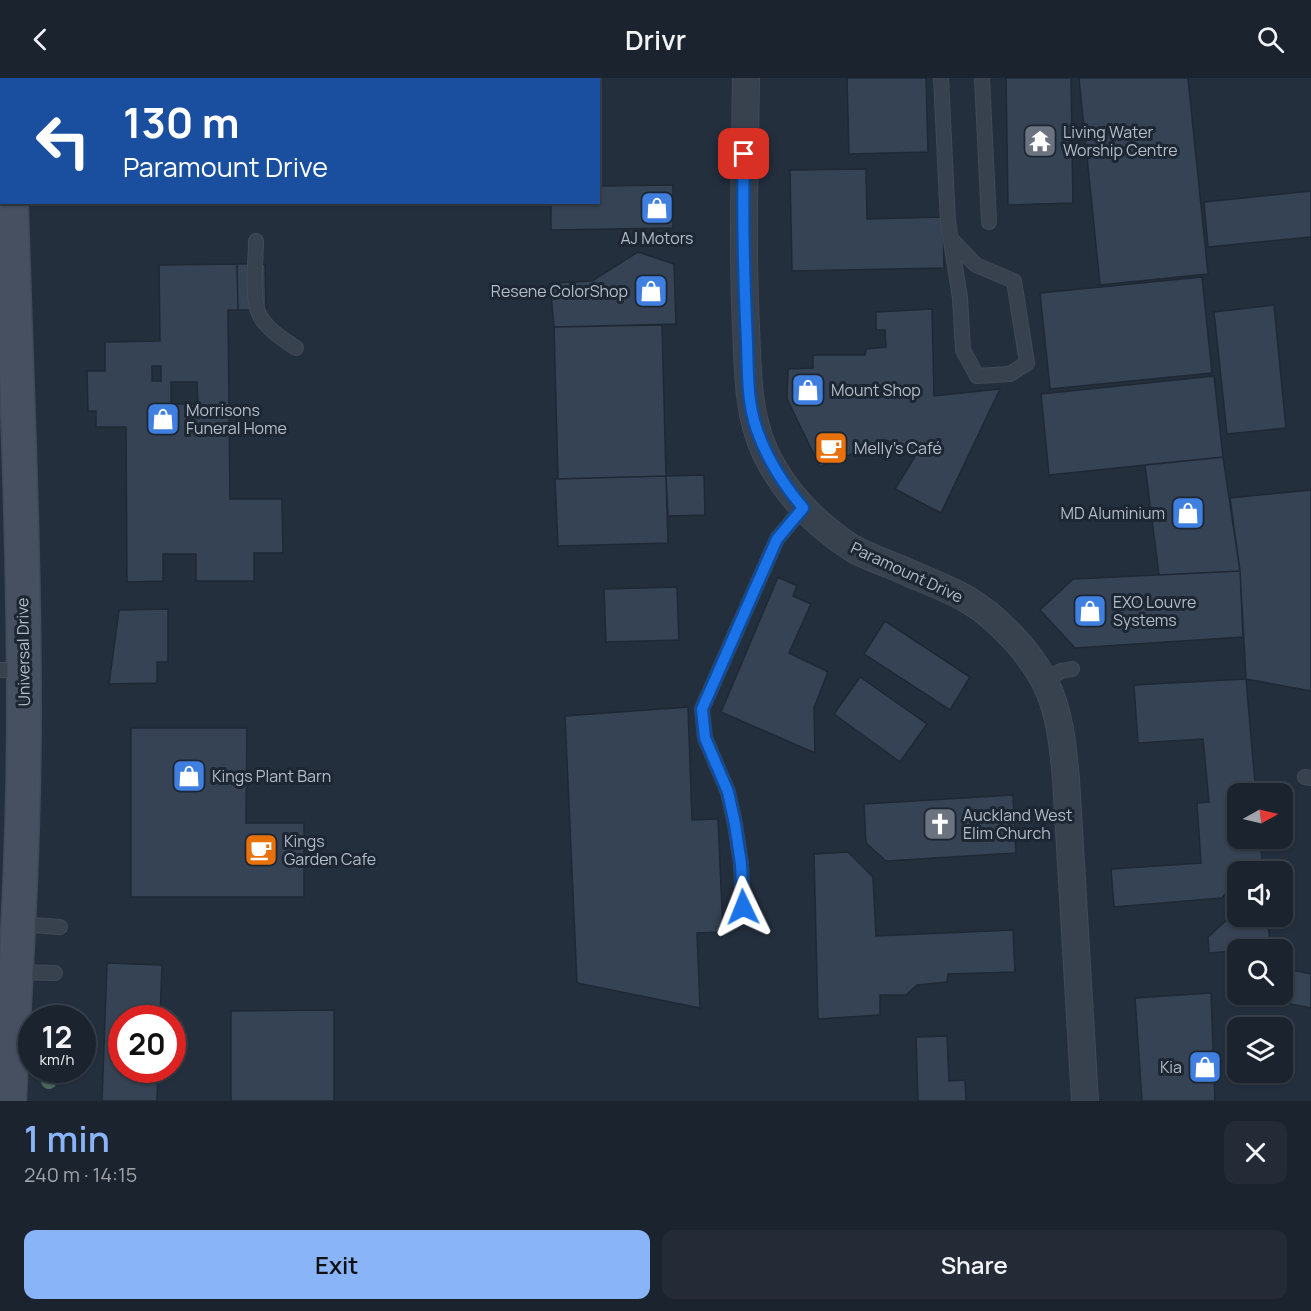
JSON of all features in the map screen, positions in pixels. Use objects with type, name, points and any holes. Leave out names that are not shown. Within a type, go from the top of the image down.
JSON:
[{"type":"main road","name":"Universal Drive","points":[[9,1101],[10,966],[17,924],[22,823],[12,670],[8,356],[11,204]]},
{"type":"street","name":"Paramount Drive","points":[[746,78],[743,191],[745,296],[750,405],[756,428],[765,452],[784,485],[825,529],[854,549],[968,600],[1015,639],[1044,681],[1056,709],[1065,767],[1085,1101]]},
{"type":"lane","points":[[941,78],[948,222],[960,298],[963,350],[977,376],[1010,374],[1027,363],[1014,281],[976,265],[952,240]]},
{"type":"lane","points":[[982,78],[989,222]]},
{"type":"lane","points":[[256,241],[258,315],[271,330],[296,348]]},
{"type":"lane","points":[[743,907],[741,864],[735,824],[728,792],[705,738],[702,709],[777,539],[803,508]]},
{"type":"lane","points":[[1044,681],[1060,671],[1072,669]]},
{"type":"lane","points":[[17,924],[60,927]]},
{"type":"lane","points":[[10,966],[55,973]]},
{"type":"building","points":[[847,78],[926,78],[928,152],[849,154]]},
{"type":"building","name":"Living Water Worship Centre","points":[[1006,78],[1071,78],[1073,203],[1008,205]]},
{"type":"building","points":[[1079,78],[1188,78],[1208,274],[1100,285]]},
{"type":"building","points":[[866,169],[867,219],[943,217],[944,268],[792,271],[790,170]]},
{"type":"building","points":[[673,185],[673,228],[551,230],[551,204],[600,204],[600,186]]},
{"type":"building","points":[[1311,191],[1311,237],[1208,247],[1204,202]]},
{"type":"building","points":[[638,252],[674,264],[676,324],[554,327],[550,283],[592,281]]},
{"type":"building","name":"Morrisons Funeral Home","points":[[237,264],[238,310],[228,310],[230,499],[282,499],[283,553],[254,553],[254,581],[196,581],[196,554],[163,554],[163,581],[127,582],[126,427],[96,427],[96,411],[88,411],[87,371],[105,371],[105,342],[160,341],[159,265]],"holes":[[[152,366],[161,366],[161,381],[152,381]],[[171,382],[197,382],[198,404],[171,404]]]},
{"type":"building","points":[[237,264],[265,264],[266,310],[238,310]]},
{"type":"building","points":[[1202,277],[1212,373],[1050,389],[1040,293]]},
{"type":"building","points":[[1274,305],[1286,428],[1227,434],[1214,312]]},
{"type":"building","points":[[932,309],[934,396],[1000,389],[941,513],[895,489],[918,452],[886,440],[820,467],[787,399],[788,369],[813,368],[813,355],[865,355],[866,349],[886,347],[885,330],[876,330],[876,312]]},
{"type":"building","points":[[662,325],[666,476],[558,479],[554,327]]},
{"type":"building","points":[[1214,376],[1223,457],[1049,475],[1041,394]]},
{"type":"building","points":[[1223,457],[1240,571],[1159,575],[1145,465]]},
{"type":"building","points":[[704,475],[705,515],[668,516],[666,476]]},
{"type":"building","points":[[666,476],[668,543],[558,546],[555,479]]},
{"type":"building","points":[[1311,490],[1311,691],[1246,679],[1240,571],[1230,498]]},
{"type":"building","points":[[1240,571],[1243,637],[1075,648],[1040,610],[1073,579]]},
{"type":"building","points":[[778,577],[797,586],[793,596],[811,604],[789,653],[828,672],[814,708],[815,753],[721,712]]},
{"type":"building","points":[[677,587],[679,640],[606,642],[604,589]]},
{"type":"building","points":[[168,609],[168,662],[157,662],[157,683],[109,684],[119,610]]},
{"type":"building","points":[[885,621],[970,677],[950,710],[864,654]]},
{"type":"building","points":[[860,677],[927,724],[900,762],[834,714]]},
{"type":"building","points":[[1246,679],[1255,783],[1227,783],[1227,849],[1261,849],[1262,861],[1227,861],[1227,892],[1222,898],[1114,907],[1111,869],[1201,863],[1197,803],[1209,802],[1203,739],[1138,743],[1134,685]]},
{"type":"building","points":[[688,707],[692,820],[718,819],[723,932],[697,933],[700,1008],[577,983],[565,716]]},
{"type":"building","name":"Kings Plant Barn","points":[[131,728],[247,728],[246,823],[304,823],[304,897],[131,897]]},
{"type":"building","name":"Auckland West Elim Church","points":[[1013,795],[1016,853],[886,861],[866,843],[864,804]]},
{"type":"building","points":[[848,852],[873,877],[876,936],[1013,930],[1015,972],[948,974],[947,982],[917,985],[906,995],[880,995],[880,1015],[818,1019],[814,854]]},
{"type":"building","points":[[1227,920],[1227,927],[1269,927],[1269,939],[1227,939],[1227,952],[1209,953],[1208,937]]},
{"type":"building","points":[[107,963],[162,965],[160,1005],[108,1005],[108,1083],[158,1083],[157,1101],[102,1101]]},
{"type":"building","points":[[1293,970],[1311,974],[1311,1008],[1293,1005]]},
{"type":"building","points":[[1211,993],[1215,1101],[1142,1101],[1135,998]]},
{"type":"building","points":[[334,1010],[334,1101],[231,1101],[231,1011]]},
{"type":"building","points":[[947,1036],[949,1081],[965,1080],[966,1101],[918,1101],[916,1037]]},
{"type":"place","name":"Living Water Worship Centre","points":[[1040,141]]},
{"type":"place","name":"AJ Motors","points":[[657,208]]},
{"type":"place","name":"Resene ColorShop","points":[[651,291]]},
{"type":"place","name":"Mount Shop","points":[[808,390]]},
{"type":"place","name":"Morrisons Funeral Home","points":[[163,419]]},
{"type":"place","name":"Melly's Café","points":[[831,448]]},
{"type":"place","name":"MD Aluminium","points":[[1188,513]]},
{"type":"place","name":"EXO Louvre Systems","points":[[1090,611]]},
{"type":"place","name":"Kings Plant Barn","points":[[189,776]]},
{"type":"place","name":"Auckland West Elim Church","points":[[940,824]]},
{"type":"place","name":"Kings Garden Cafe","points":[[261,850]]},
{"type":"place","name":"Kia","points":[[1205,1067]]},
{"type":"route","points":[[743,907],[741,864],[735,824],[728,792],[705,738],[702,709],[777,539],[803,508],[784,485],[765,452],[750,405],[745,296],[744,154]]}]
